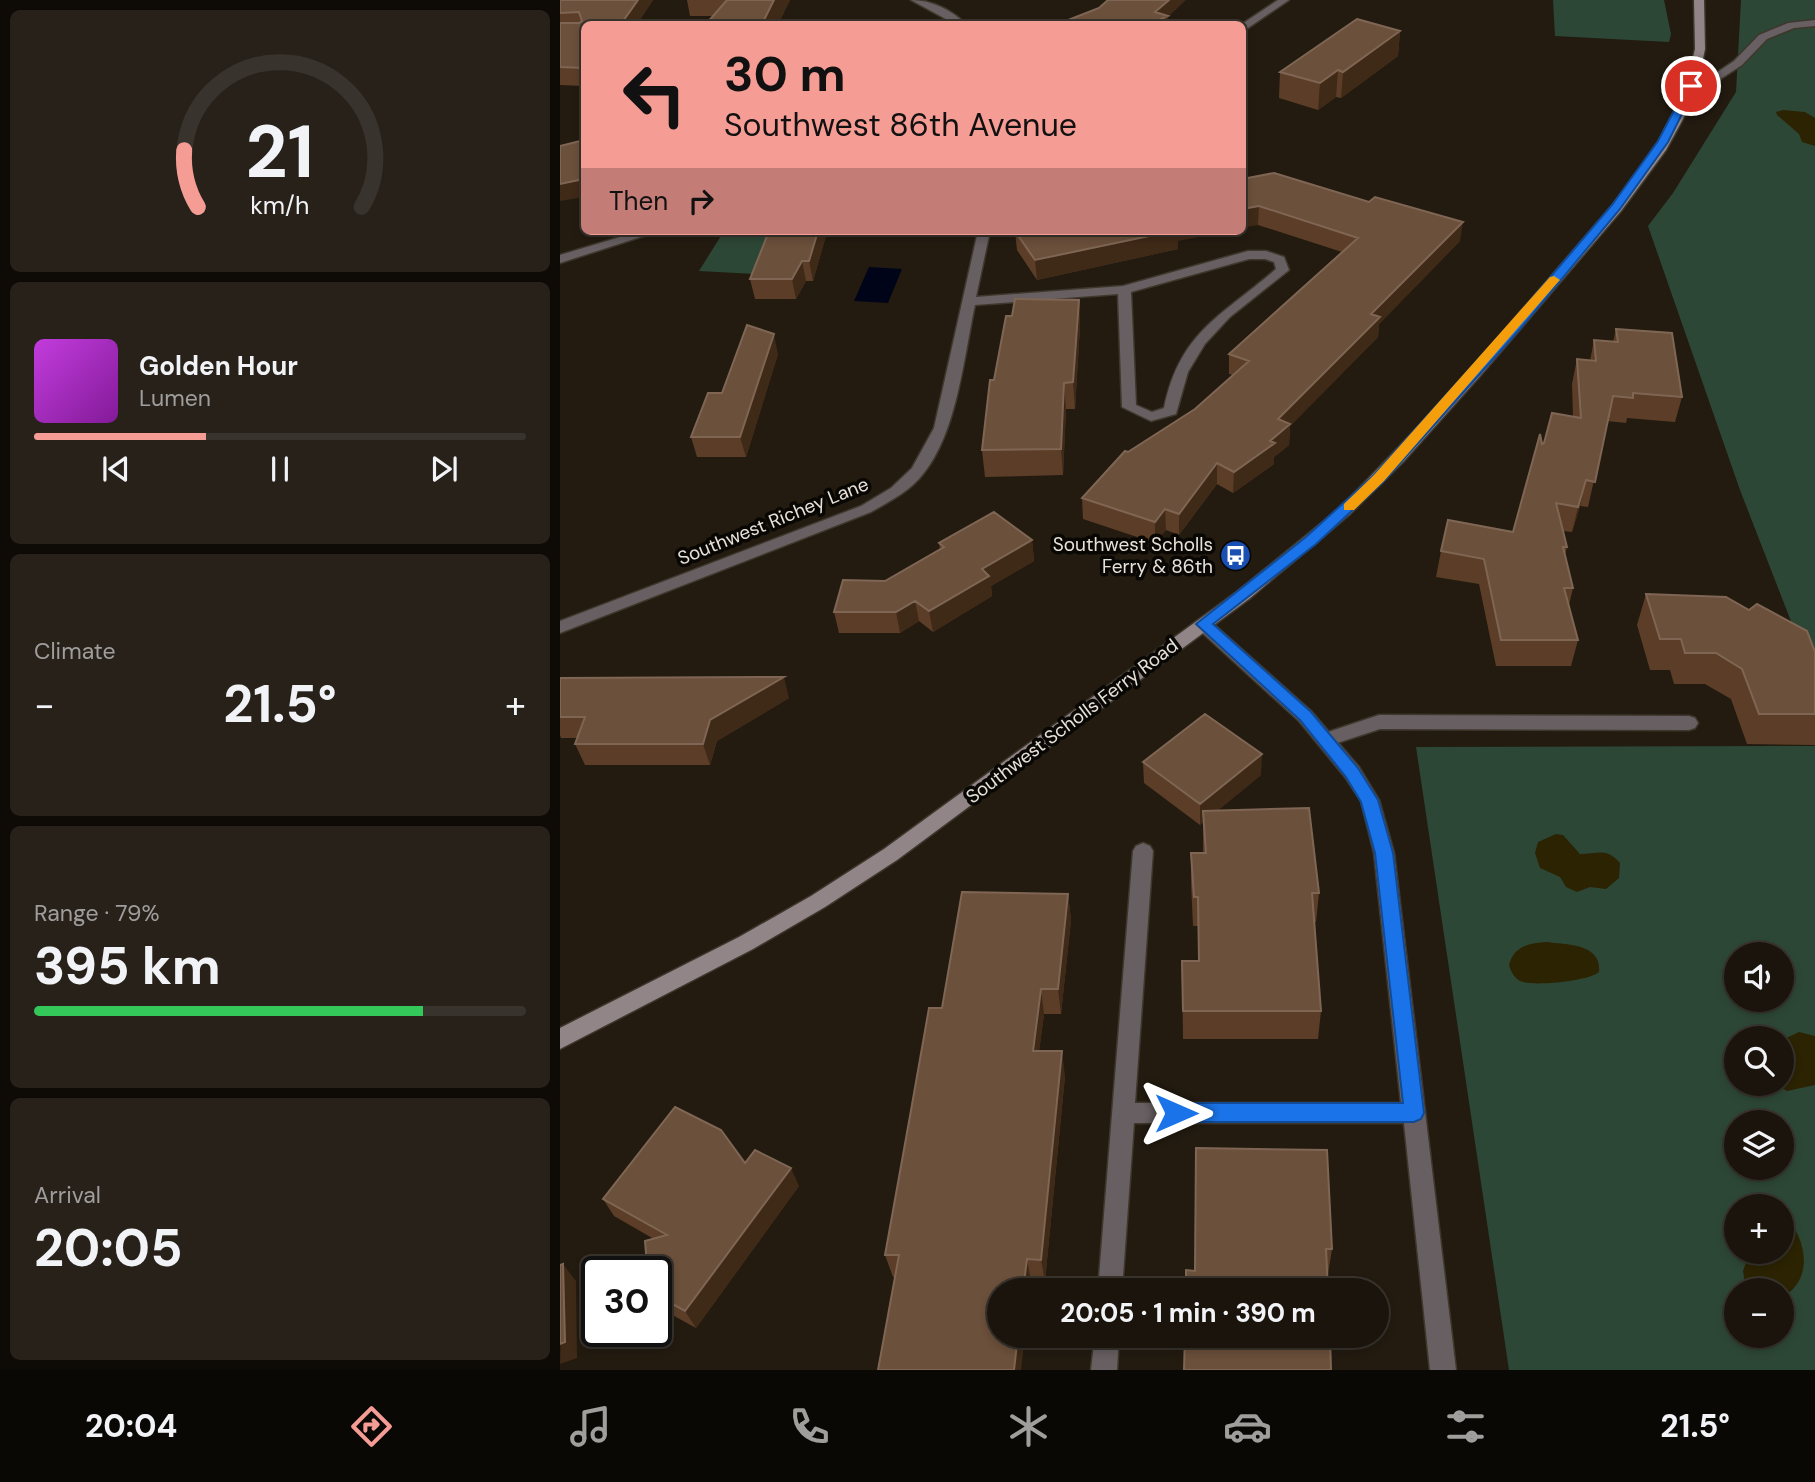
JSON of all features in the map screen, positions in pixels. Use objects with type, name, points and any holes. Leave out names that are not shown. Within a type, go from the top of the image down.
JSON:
[{"type":"main road","name":"Southwest Scholls Ferry Road","points":[[560,1039],[718,959],[853,880],[993,782],[1311,541],[1379,478],[1515,326],[1616,207],[1651,161],[1675,123],[1700,55],[1699,0]]},
{"type":"street","points":[[916,0],[955,21]]},
{"type":"street","points":[[1246,26],[1284,0]]},
{"type":"street","points":[[1687,96],[1738,63],[1763,37],[1792,25],[1815,23]]},
{"type":"street","points":[[560,259],[640,235]]},
{"type":"street","name":"Southwest Richey Lane","points":[[560,626],[866,509],[896,491],[918,471],[940,428],[983,235]]},
{"type":"street","points":[[969,301],[1124,290],[1248,255],[1280,260],[1283,270],[1197,342],[1183,363],[1175,384],[1171,411],[1151,417],[1129,407],[1127,398],[1124,290]]},
{"type":"street","points":[[1203,624],[1305,716],[1352,772],[1370,800],[1384,853],[1443,1370]]},
{"type":"street","points":[[1325,740],[1379,722],[1689,723]]},
{"type":"street","points":[[1111,1278],[1143,851]]},
{"type":"street","points":[[1124,1113],[1414,1113]]},
{"type":"street","points":[[1104,1370],[1106,1348]]},
{"type":"green space","points":[[1553,0],[1664,0],[1671,34],[1669,42],[1555,36]]},
{"type":"green space","points":[[1741,0],[1815,0],[1815,683],[1740,490],[1648,226],[1673,193],[1736,92]]},
{"type":"green space","points":[[722,235],[778,235],[755,274],[699,271]]},
{"type":"green space","points":[[1815,746],[1815,1370],[1509,1370],[1416,747]]},
{"type":"sand","points":[[1776,112],[1805,112],[1815,118],[1815,146],[1802,142],[1799,134],[1777,115]]},
{"type":"sand","points":[[1556,834],[1563,835],[1580,854],[1601,852],[1615,858],[1620,863],[1619,878],[1606,889],[1590,887],[1577,892],[1566,887],[1560,877],[1540,868],[1535,853],[1538,842]]},
{"type":"sand","points":[[1547,942],[1573,945],[1589,951],[1595,956],[1599,972],[1585,978],[1562,982],[1530,983],[1518,979],[1509,965],[1518,950],[1528,945]]},
{"type":"sand","points":[[1799,1032],[1815,1036],[1815,1085],[1794,1090],[1794,1034]]},
{"type":"sand","points":[[1794,1228],[1804,1257],[1803,1269],[1794,1286],[1794,1278],[1744,1278],[1745,1264],[1794,1264]]},
{"type":"water","points":[[869,267],[902,269],[888,303],[854,301]]},
{"type":"building","points":[[560,0],[638,0],[623,21],[582,21],[579,12],[560,13]]},
{"type":"building","points":[[727,0],[774,0],[764,21],[709,21]]},
{"type":"building","points":[[1108,0],[1169,0],[1155,12],[1168,16],[1157,21],[1066,21],[1099,8]]},
{"type":"building","points":[[1357,19],[1400,31],[1343,72],[1338,70],[1320,83],[1280,72]]},
{"type":"building","points":[[581,22],[581,68],[560,67],[560,23]]},
{"type":"building","points":[[581,141],[581,180],[560,184],[560,146]]},
{"type":"building","points":[[1274,173],[1369,202],[1375,197],[1463,222],[1371,314],[1380,317],[1278,419],[1290,424],[1270,441],[1275,443],[1234,472],[1217,463],[1179,514],[1165,509],[1155,522],[1082,498],[1125,451],[1128,452],[1195,409],[1249,361],[1229,354],[1358,238],[1259,206],[1246,208],[1246,178]]},
{"type":"building","points":[[767,235],[817,235],[809,261],[802,261],[792,279],[750,279]]},
{"type":"building","points":[[1018,235],[1154,235],[1035,260]]},
{"type":"building","points":[[1015,299],[1079,300],[1073,382],[1064,383],[1061,449],[982,450],[990,380],[994,380],[1006,316],[1012,316]]},
{"type":"building","points":[[747,325],[774,334],[740,437],[691,437],[708,393],[722,393]]},
{"type":"building","points":[[1616,329],[1672,333],[1682,397],[1633,393],[1633,398],[1613,396],[1595,482],[1586,480],[1578,507],[1556,503],[1567,547],[1563,547],[1573,588],[1564,588],[1578,640],[1501,640],[1484,559],[1441,551],[1448,520],[1513,532],[1540,434],[1542,444],[1552,413],[1581,418],[1577,359],[1596,361],[1594,340],[1618,342]]},
{"type":"building","points":[[994,512],[1032,540],[982,569],[989,576],[929,611],[915,601],[896,612],[834,612],[843,580],[885,581],[944,547],[939,543]]},
{"type":"building","points":[[1646,594],[1726,597],[1749,610],[1757,604],[1807,631],[1815,652],[1815,714],[1759,714],[1742,669],[1716,653],[1685,653],[1681,639],[1660,639]]},
{"type":"building","points":[[784,677],[710,720],[703,744],[575,744],[585,717],[560,717],[560,678]]},
{"type":"building","points":[[1205,714],[1262,754],[1200,804],[1143,762]]},
{"type":"building","points":[[1309,808],[1319,893],[1312,893],[1321,1011],[1183,1011],[1182,961],[1199,961],[1198,897],[1194,897],[1191,853],[1206,853],[1203,811]]},
{"type":"building","points":[[962,892],[1068,894],[1058,989],[1041,989],[1033,1051],[1062,1051],[1041,1260],[1027,1259],[1025,1278],[987,1278],[987,1348],[1017,1348],[1014,1370],[878,1370],[899,1255],[885,1255],[929,1008],[942,1008]]},
{"type":"building","points":[[675,1107],[721,1130],[745,1163],[755,1150],[791,1168],[685,1311],[672,1304],[672,1256],[646,1256],[645,1241],[667,1235],[603,1199]]},
{"type":"building","points":[[1196,1148],[1327,1150],[1332,1249],[1326,1249],[1327,1278],[1186,1278],[1186,1270],[1195,1271]]},
{"type":"building","points":[[563,1264],[565,1342],[560,1344],[560,1265]]},
{"type":"building","points":[[1185,1348],[1330,1348],[1331,1370],[1184,1370]]},
{"type":"slow traffic","points":[[1349,507],[1379,478],[1554,280]]},
{"type":"place","name":"Southwest Scholls Ferry & 86th","points":[[1236,555]]},
{"type":"route","points":[[1176,1113],[1414,1113],[1384,853],[1370,800],[1352,772],[1305,716],[1203,624],[1311,541],[1379,478],[1515,326],[1616,207],[1651,161],[1675,123],[1691,86]]}]
